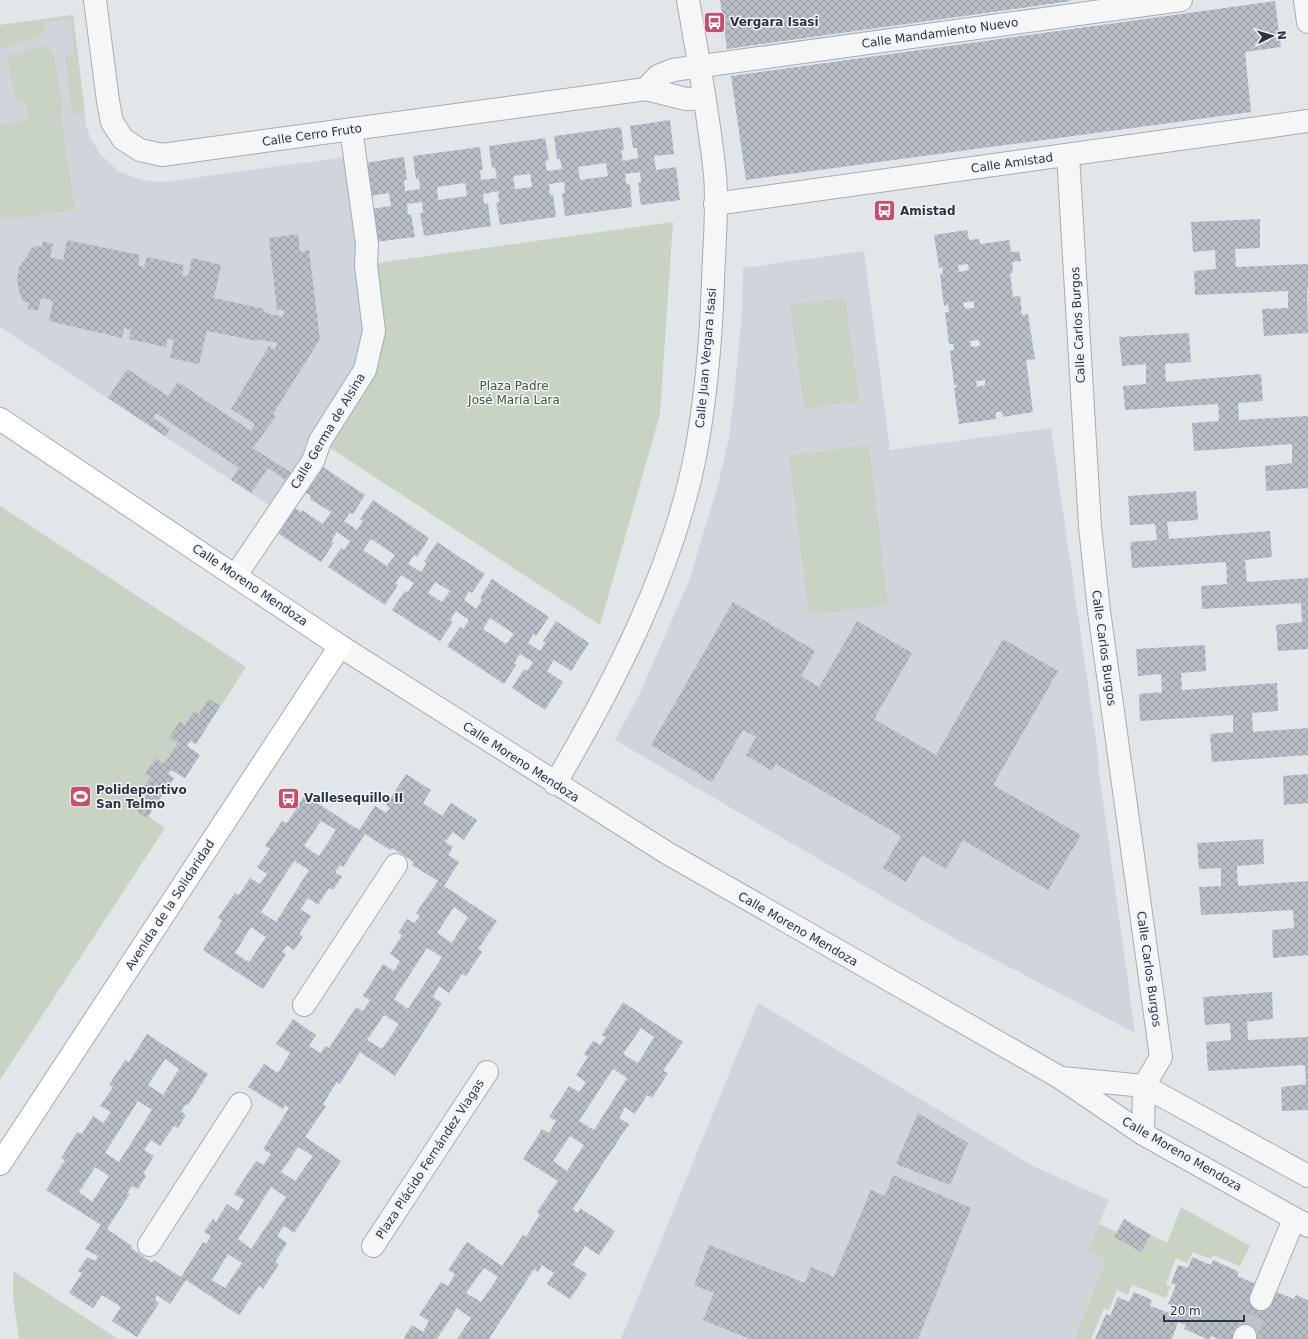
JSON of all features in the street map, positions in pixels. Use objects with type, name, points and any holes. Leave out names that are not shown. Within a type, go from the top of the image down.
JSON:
[{"type":"main road","name":"Calle Moreno Mendoza","points":[[0,419],[236,575],[340,646]]},
{"type":"main road","name":"Avenida de la Solidaridad","points":[[0,1164],[7,1150],[340,646]]},
{"type":"street","name":"Calle Cerro Fruto","points":[[95,0],[112,122],[123,139],[140,150],[162,155],[646,89],[686,99],[704,98]]},
{"type":"street","name":"Calle Juan Vergara Isasi","points":[[555,784],[600,706],[617,672],[662,566],[679,514],[694,459],[704,403],[712,306],[715,176],[688,0]]},
{"type":"street","name":"Calle Mandamiento Nuevo","points":[[699,66],[1181,0]]},
{"type":"street","points":[[1305,0],[1308,22]]},
{"type":"street","points":[[646,89],[658,76],[673,70],[699,66]]},
{"type":"street","name":"Calle Amistad","points":[[715,204],[1068,156],[1308,121]]},
{"type":"street","name":"Calle Germa de Alsina","points":[[236,575],[313,461],[320,440],[365,370],[374,331],[366,264],[367,244],[351,129]]},
{"type":"street","name":"Calle Carlos Burgos","points":[[1068,156],[1084,444],[1094,566],[1161,1057],[1144,1086],[1143,1134]]},
{"type":"street","name":"Calle Moreno Mendoza","points":[[340,646],[555,784],[667,853],[1059,1078],[1143,1134],[1301,1222]]},
{"type":"street","points":[[304,1005],[396,865]]},
{"type":"street","name":"Plaza Plácido Fernández Viagas","points":[[373,1246],[487,1072]]},
{"type":"street","name":"Calle Moreno Mendoza","points":[[1059,1078],[1144,1086],[1308,1176]]},
{"type":"street","points":[[149,1245],[240,1104]]},
{"type":"street","points":[[1261,1299],[1301,1222]]},
{"type":"shaded area","points":[[73,15],[86,126],[90,137],[100,154],[119,172],[145,181],[163,182],[346,157],[370,330],[361,368],[272,507],[0,327],[0,25]]},
{"type":"shaded area","points":[[864,251],[890,450],[1051,428],[1099,762],[1098,765],[1135,1033],[950,936],[615,740],[639,695],[689,581],[718,485],[729,437],[734,395],[742,313],[743,268]]},
{"type":"shaded area","points":[[758,1003],[1035,1167],[1109,1200],[1087,1252],[1106,1260],[1074,1339],[621,1339]]},
{"type":"green space","points":[[73,15],[85,113],[72,114],[65,57],[74,55],[70,19],[44,22],[45,30],[40,37],[0,48],[0,25]]},
{"type":"green space","points":[[42,45],[46,46],[54,54],[63,115],[61,116],[75,210],[0,220],[0,124],[29,120],[25,104],[16,99],[7,56]]},
{"type":"green space","name":"Plaza Padre José María Lara","points":[[673,222],[660,414],[600,625],[323,443],[370,371],[370,264]]},
{"type":"green space","points":[[845,298],[859,401],[804,409],[790,305]]},
{"type":"green space","points":[[869,445],[888,605],[809,615],[789,456]]},
{"type":"green space","name":"Polideportivo San Telmo","points":[[0,506],[246,667],[196,744],[190,741],[187,746],[200,755],[185,778],[172,770],[168,774],[174,778],[148,816],[165,828],[0,1080]]},
{"type":"green space","points":[[1181,1207],[1250,1246],[1240,1266],[1213,1255],[1211,1259],[1193,1252],[1187,1263],[1176,1258],[1166,1284],[1170,1287],[1166,1298],[1132,1285],[1128,1295],[1117,1290],[1109,1310],[1104,1308],[1091,1339],[1074,1339],[1106,1260],[1087,1252],[1099,1224],[1117,1232],[1114,1237],[1141,1252],[1151,1235],[1167,1243]]},
{"type":"green space","points":[[15,1272],[118,1339],[19,1339],[13,1298],[13,1273]]},
{"type":"building","points":[[720,0],[1071,0],[1071,1],[727,49]]},
{"type":"building","points":[[1275,1],[1281,47],[1245,52],[1251,112],[746,180],[731,76]]},
{"type":"building","points":[[670,120],[674,154],[654,156],[656,170],[676,167],[680,200],[641,205],[638,183],[641,182],[640,172],[625,174],[626,184],[630,184],[632,207],[565,216],[562,193],[565,193],[564,182],[549,184],[550,195],[553,194],[556,217],[500,225],[496,203],[499,202],[498,191],[483,194],[484,204],[488,203],[491,226],[424,236],[420,213],[423,213],[422,202],[407,204],[408,215],[411,214],[415,237],[375,242],[371,209],[391,206],[389,193],[369,196],[364,163],[404,157],[407,180],[404,180],[405,191],[420,189],[419,178],[416,179],[413,156],[480,147],[483,170],[480,170],[481,180],[497,178],[495,167],[492,168],[489,146],[545,138],[549,160],[545,161],[547,171],[562,169],[560,159],[557,159],[554,136],[621,127],[624,150],[621,150],[623,161],[638,158],[637,148],[633,148],[630,126]],"holes":[[[606,163],[608,176],[580,180],[578,167]],[[530,174],[532,187],[515,189],[513,176]],[[465,183],[467,196],[438,200],[437,187]]]},
{"type":"building","points":[[1260,219],[1260,248],[1235,249],[1236,267],[1308,264],[1308,333],[1264,336],[1262,309],[1288,308],[1288,291],[1195,295],[1194,271],[1216,269],[1215,250],[1193,252],[1191,222]]},
{"type":"building","points":[[967,230],[969,240],[979,239],[980,244],[1009,240],[1011,252],[1019,251],[1021,261],[1012,262],[1013,273],[1010,273],[1013,297],[1020,296],[1022,315],[1028,314],[1035,359],[1026,360],[1033,412],[1003,417],[1002,412],[996,412],[996,419],[959,424],[954,388],[957,387],[957,385],[954,385],[950,351],[954,350],[953,344],[949,344],[945,312],[949,312],[948,304],[944,306],[940,274],[943,274],[942,267],[939,268],[934,235]],"holes":[[[968,264],[969,270],[959,272],[958,265]],[[974,301],[974,308],[965,309],[963,303]],[[979,340],[980,346],[971,347],[970,341]],[[985,380],[985,385],[977,387],[976,381]]]},
{"type":"building","points":[[298,234],[300,252],[309,250],[320,339],[273,414],[276,416],[253,448],[293,474],[288,482],[268,468],[251,493],[231,480],[239,468],[156,413],[153,418],[170,429],[165,436],[108,398],[127,369],[168,396],[178,382],[251,431],[255,424],[231,409],[269,346],[275,350],[277,343],[257,339],[257,341],[207,331],[199,364],[170,358],[174,340],[168,338],[166,347],[129,339],[131,330],[124,328],[122,338],[49,321],[53,301],[41,298],[38,311],[28,309],[29,303],[23,301],[19,291],[17,279],[19,268],[31,249],[35,246],[42,247],[43,241],[53,244],[50,257],[63,260],[67,240],[140,255],[138,265],[144,267],[147,257],[184,265],[182,275],[188,276],[192,258],[221,265],[214,298],[264,309],[263,312],[283,317],[284,310],[277,310],[269,238]]},
{"type":"building","points":[[1189,333],[1191,362],[1165,364],[1166,382],[1261,374],[1263,401],[1238,403],[1239,420],[1308,416],[1308,488],[1266,491],[1265,466],[1292,463],[1292,444],[1194,451],[1192,423],[1219,421],[1218,404],[1125,410],[1123,386],[1146,384],[1146,364],[1122,366],[1119,337]]},
{"type":"building","points":[[320,465],[365,495],[353,514],[350,513],[344,521],[357,530],[363,521],[360,519],[373,500],[429,538],[417,557],[414,555],[408,564],[421,572],[427,563],[424,562],[437,542],[485,574],[472,593],[469,591],[464,600],[476,609],[482,600],[480,598],[492,579],[549,617],[536,636],[533,634],[528,643],[540,651],[546,642],[543,641],[556,621],[589,643],[571,671],[554,660],[547,671],[563,682],[545,710],[512,688],[524,669],[527,671],[533,662],[520,654],[514,663],[517,664],[504,684],[447,646],[460,627],[463,629],[469,620],[456,611],[450,620],[453,622],[440,641],[392,610],[405,591],[408,592],[414,583],[401,575],[395,584],[398,585],[385,605],[328,567],[341,548],[344,550],[350,541],[337,532],[331,542],[334,543],[321,562],[276,532],[293,507],[301,512],[302,510],[323,524],[331,512],[310,499],[311,496],[303,491]],"holes":[[[371,539],[395,555],[387,566],[363,550]],[[435,582],[450,591],[442,602],[428,593]],[[490,618],[514,634],[506,644],[483,629]]]},
{"type":"building","points":[[1196,491],[1198,520],[1167,522],[1169,539],[1270,531],[1272,557],[1245,560],[1247,582],[1308,578],[1308,649],[1278,651],[1276,625],[1302,622],[1301,603],[1202,609],[1201,586],[1227,584],[1226,562],[1132,568],[1130,542],[1157,540],[1155,524],[1130,525],[1128,496]]},
{"type":"building","points":[[733,602],[815,651],[801,676],[819,687],[857,621],[912,653],[874,719],[936,755],[1003,639],[1058,671],[993,785],[1081,835],[1048,890],[963,840],[946,869],[922,855],[906,882],[883,868],[901,836],[776,764],[772,771],[746,755],[756,737],[743,730],[712,782],[651,745]]},
{"type":"building","points":[[1205,645],[1206,671],[1181,673],[1182,690],[1277,683],[1278,711],[1252,713],[1253,732],[1308,728],[1308,755],[1212,762],[1210,734],[1233,732],[1233,715],[1140,721],[1139,694],[1162,692],[1161,674],[1138,676],[1136,649]]},
{"type":"building","points":[[209,699],[220,706],[196,744],[190,741],[187,746],[200,755],[185,778],[171,770],[168,774],[174,778],[147,818],[136,810],[146,795],[141,791],[151,777],[145,774],[156,758],[164,764],[178,743],[169,737],[180,722],[185,725],[194,711],[199,714]]},
{"type":"building","points":[[406,774],[431,790],[423,803],[442,816],[451,803],[477,820],[464,840],[453,832],[445,842],[453,847],[448,855],[459,862],[444,886],[497,921],[478,949],[482,952],[466,976],[462,974],[449,993],[439,986],[433,997],[442,1003],[395,1076],[360,1052],[340,1084],[337,1082],[323,1104],[326,1106],[305,1137],[341,1161],[294,1233],[284,1226],[277,1236],[287,1243],[275,1262],[279,1264],[263,1289],[259,1286],[239,1315],[186,1280],[170,1304],[157,1295],[155,1300],[159,1303],[137,1337],[112,1321],[121,1307],[102,1295],[93,1308],[69,1293],[82,1273],[78,1271],[87,1257],[95,1261],[98,1256],[85,1249],[101,1225],[46,1190],[65,1160],[61,1158],[77,1132],[82,1134],[93,1116],[103,1123],[111,1112],[100,1106],[113,1087],[109,1085],[125,1060],[129,1062],[147,1034],[208,1074],[188,1105],[186,1104],[181,1111],[186,1115],[178,1128],[174,1126],[160,1146],[151,1140],[144,1150],[154,1156],[143,1174],[146,1176],[138,1189],[132,1186],[127,1193],[130,1194],[107,1229],[132,1246],[131,1248],[152,1263],[154,1260],[181,1277],[203,1242],[206,1244],[211,1236],[204,1232],[213,1219],[216,1222],[227,1204],[238,1211],[244,1200],[234,1194],[256,1161],[263,1165],[271,1154],[263,1149],[289,1108],[285,1105],[283,1109],[248,1087],[264,1064],[278,1073],[290,1053],[276,1044],[293,1019],[316,1035],[309,1046],[321,1053],[325,1046],[329,1048],[356,1007],[363,1011],[370,1000],[363,996],[383,964],[394,971],[400,961],[390,954],[402,935],[398,933],[407,919],[414,923],[420,916],[416,913],[438,881],[412,865],[414,862],[392,848],[390,850],[365,834],[343,867],[340,865],[335,872],[342,877],[333,890],[329,888],[318,905],[308,898],[300,909],[311,916],[299,934],[303,937],[294,950],[287,945],[282,952],[286,954],[263,989],[203,950],[222,921],[218,918],[235,893],[239,895],[250,878],[260,884],[267,874],[257,867],[270,849],[265,846],[282,821],[287,823],[305,795],[359,830],[375,806],[386,813],[390,808],[386,805]],"holes":[[[321,821],[336,830],[319,856],[304,846]],[[294,861],[309,870],[276,922],[261,912]],[[454,907],[468,917],[452,943],[437,933]],[[251,927],[266,937],[249,962],[235,953]],[[427,948],[442,957],[408,1009],[394,999]],[[384,1015],[399,1024],[382,1049],[367,1040]],[[165,1059],[179,1069],[163,1095],[148,1085]],[[138,1101],[152,1110],[119,1162],[105,1153]],[[298,1147],[313,1156],[295,1181],[281,1172]],[[95,1167],[109,1176],[92,1202],[79,1192]],[[271,1187],[286,1197],[251,1249],[238,1239]],[[228,1254],[242,1263],[225,1288],[212,1280]]]},
{"type":"building","points":[[1308,774],[1308,803],[1284,805],[1283,776]]},
{"type":"building","points":[[1263,839],[1264,864],[1237,866],[1238,886],[1308,881],[1308,955],[1273,958],[1272,930],[1294,928],[1293,910],[1201,915],[1199,887],[1221,886],[1221,868],[1199,869],[1197,843]]},
{"type":"building","points":[[1272,992],[1273,1019],[1247,1022],[1248,1040],[1308,1037],[1308,1110],[1282,1111],[1281,1087],[1306,1084],[1305,1065],[1208,1071],[1206,1042],[1231,1040],[1230,1023],[1205,1025],[1203,997]]},
{"type":"building","points":[[623,1002],[683,1042],[663,1071],[668,1073],[652,1098],[647,1095],[635,1114],[625,1107],[619,1118],[629,1124],[573,1209],[578,1213],[580,1208],[615,1231],[599,1255],[585,1246],[573,1265],[587,1274],[570,1299],[547,1284],[554,1273],[542,1265],[538,1272],[534,1269],[489,1339],[457,1339],[471,1318],[457,1308],[437,1339],[403,1339],[412,1325],[423,1332],[429,1321],[419,1315],[441,1282],[448,1286],[455,1274],[448,1270],[467,1242],[502,1266],[523,1235],[526,1237],[540,1214],[537,1212],[558,1181],[523,1159],[542,1129],[549,1133],[556,1121],[549,1117],[569,1086],[579,1092],[583,1087],[586,1082],[576,1075],[588,1057],[584,1054],[593,1041],[600,1045],[606,1037],[602,1035]],"holes":[[[641,1028],[654,1037],[638,1063],[623,1054]],[[613,1069],[627,1078],[594,1130],[579,1121]],[[570,1136],[584,1145],[567,1171],[553,1161]],[[484,1268],[498,1277],[481,1302],[466,1293]]]},
{"type":"building","points":[[918,1113],[968,1143],[950,1185],[896,1164]]},
{"type":"building","points":[[893,1175],[971,1208],[918,1339],[750,1339],[703,1320],[714,1293],[694,1285],[709,1245],[805,1283],[811,1267],[834,1277],[871,1190],[885,1196]]},
{"type":"building","points":[[1124,1219],[1151,1235],[1141,1252],[1114,1237]]},
{"type":"building","points":[[1192,1257],[1211,1265],[1213,1260],[1239,1272],[1237,1276],[1256,1284],[1294,1299],[1296,1295],[1308,1300],[1308,1339],[1252,1339],[1235,1332],[1232,1339],[1219,1339],[1211,1336],[1210,1339],[1207,1339],[1184,1329],[1186,1325],[1178,1322],[1172,1339],[1095,1339],[1106,1314],[1110,1316],[1118,1297],[1129,1302],[1134,1292],[1152,1300],[1150,1306],[1169,1313],[1173,1306],[1168,1304],[1176,1285],[1171,1283],[1178,1265],[1188,1268]]},
{"type":"tunnel","points":[[1245,1336],[1261,1299]]},
{"type":"place","name":"Vergara Isasi","points":[[714,22]]},
{"type":"place","name":"Amistad","points":[[885,211]]},
{"type":"place","name":"Polideportivo San Telmo","points":[[80,797]]},
{"type":"place","name":"Vallesequillo II","points":[[289,798]]}]
